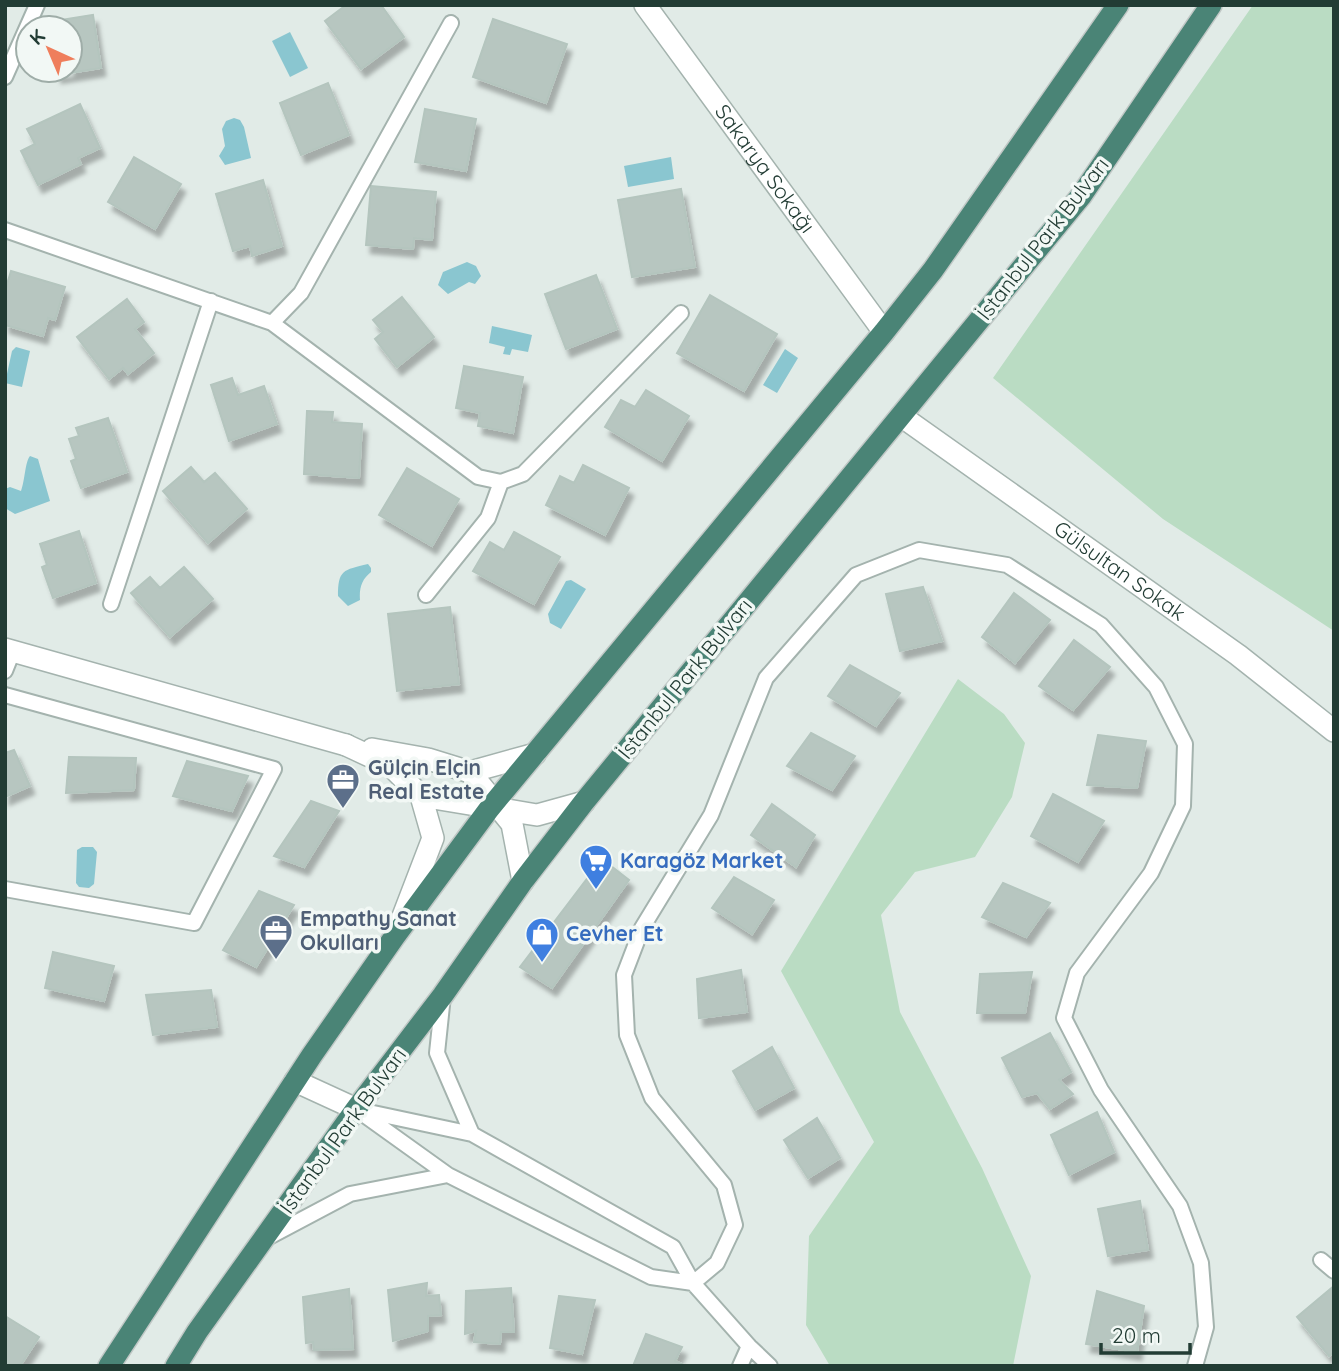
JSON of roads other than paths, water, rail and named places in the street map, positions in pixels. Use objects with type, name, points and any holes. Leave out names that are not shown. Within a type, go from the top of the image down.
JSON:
[{"type":"highway","points":[[109,1366],[295,1082],[395,936],[535,754],[933,270],[1118,5]]},
{"type":"highway","name":"İstanbul Park Bulvarı","points":[[176,1366],[197,1332],[356,1109],[443,995],[523,881],[584,802],[1081,196],[1211,5]]},
{"type":"street","name":"Sakarya Sokağı","points":[[645,5],[884,332]]},
{"type":"street","name":"Gülsultan Sokak","points":[[901,416],[1238,656],[1334,731]]},
{"type":"street","points":[[9,650],[346,745],[428,759],[470,772],[535,754]]},
{"type":"street","points":[[346,745],[391,766],[421,796],[433,838],[395,936]]},
{"type":"street","points":[[470,772],[495,807],[512,824],[523,881]]},
{"type":"street","points":[[421,796],[537,815],[584,802]]},
{"type":"street","points":[[295,1082],[356,1109]]},
{"type":"lane","points":[[5,78],[37,5]]},
{"type":"lane","points":[[272,323],[301,293],[451,23]]},
{"type":"lane","points":[[5,230],[272,323],[478,477],[501,482],[523,474],[681,313]]},
{"type":"lane","points":[[111,604],[211,301]]},
{"type":"lane","points":[[426,595],[488,518],[501,482]]},
{"type":"lane","points":[[356,1109],[448,1175],[651,1276],[693,1283],[717,1264],[735,1225],[724,1185],[652,1098],[627,1035],[624,975],[642,929],[711,815],[766,678],[856,575],[919,550],[1007,565],[1101,625],[1156,687],[1185,744],[1183,806],[1151,873],[1077,973],[1064,1018],[1101,1090],[1180,1206],[1202,1264],[1206,1327],[1195,1366]]},
{"type":"lane","points":[[5,671],[9,650]]},
{"type":"lane","points":[[5,695],[274,769],[194,923],[5,889]]},
{"type":"lane","points":[[443,995],[437,1054],[472,1134]]},
{"type":"lane","points":[[356,1109],[472,1134],[673,1247],[693,1283],[770,1366]]},
{"type":"lane","points":[[266,1238],[350,1194],[448,1175]]},
{"type":"lane","points":[[1321,1260],[1334,1271]]},
{"type":"lane","points":[[740,1366],[749,1346]]},
{"type":"water","points":[[290,32],[308,68],[290,77],[272,41]]},
{"type":"water","points":[[234,118],[240,120],[244,127],[251,158],[225,165],[219,156],[225,146],[222,129],[226,121]]},
{"type":"water","points":[[671,157],[674,179],[628,187],[624,166]]},
{"type":"water","points":[[467,262],[476,266],[481,276],[475,284],[469,282],[448,294],[438,285],[443,272]]},
{"type":"water","points":[[492,326],[532,335],[528,352],[512,349],[510,355],[503,354],[505,347],[489,343]]},
{"type":"water","points":[[16,347],[30,351],[22,387],[5,383],[12,351]]},
{"type":"water","points":[[785,349],[798,358],[777,393],[763,385]]},
{"type":"water","points":[[30,456],[38,459],[50,501],[15,514],[5,508],[5,489],[10,487],[21,491]]},
{"type":"water","points":[[368,564],[371,572],[362,584],[360,600],[348,606],[338,596],[341,576],[348,570]]},
{"type":"water","points":[[571,580],[586,589],[561,629],[550,623],[548,614],[566,581]]},
{"type":"water","points":[[93,847],[97,852],[94,884],[89,888],[79,887],[76,883],[77,850]]},
{"type":"place","name":"Gülçin Elçin Real Estate","points":[[343,810]]},
{"type":"place","name":"Karagöz Market","points":[[596,891]]},
{"type":"place","name":"Empathy Sanat Okulları","points":[[276,961]]},
{"type":"place","name":"Cevher Et","points":[[542,964]]}]
